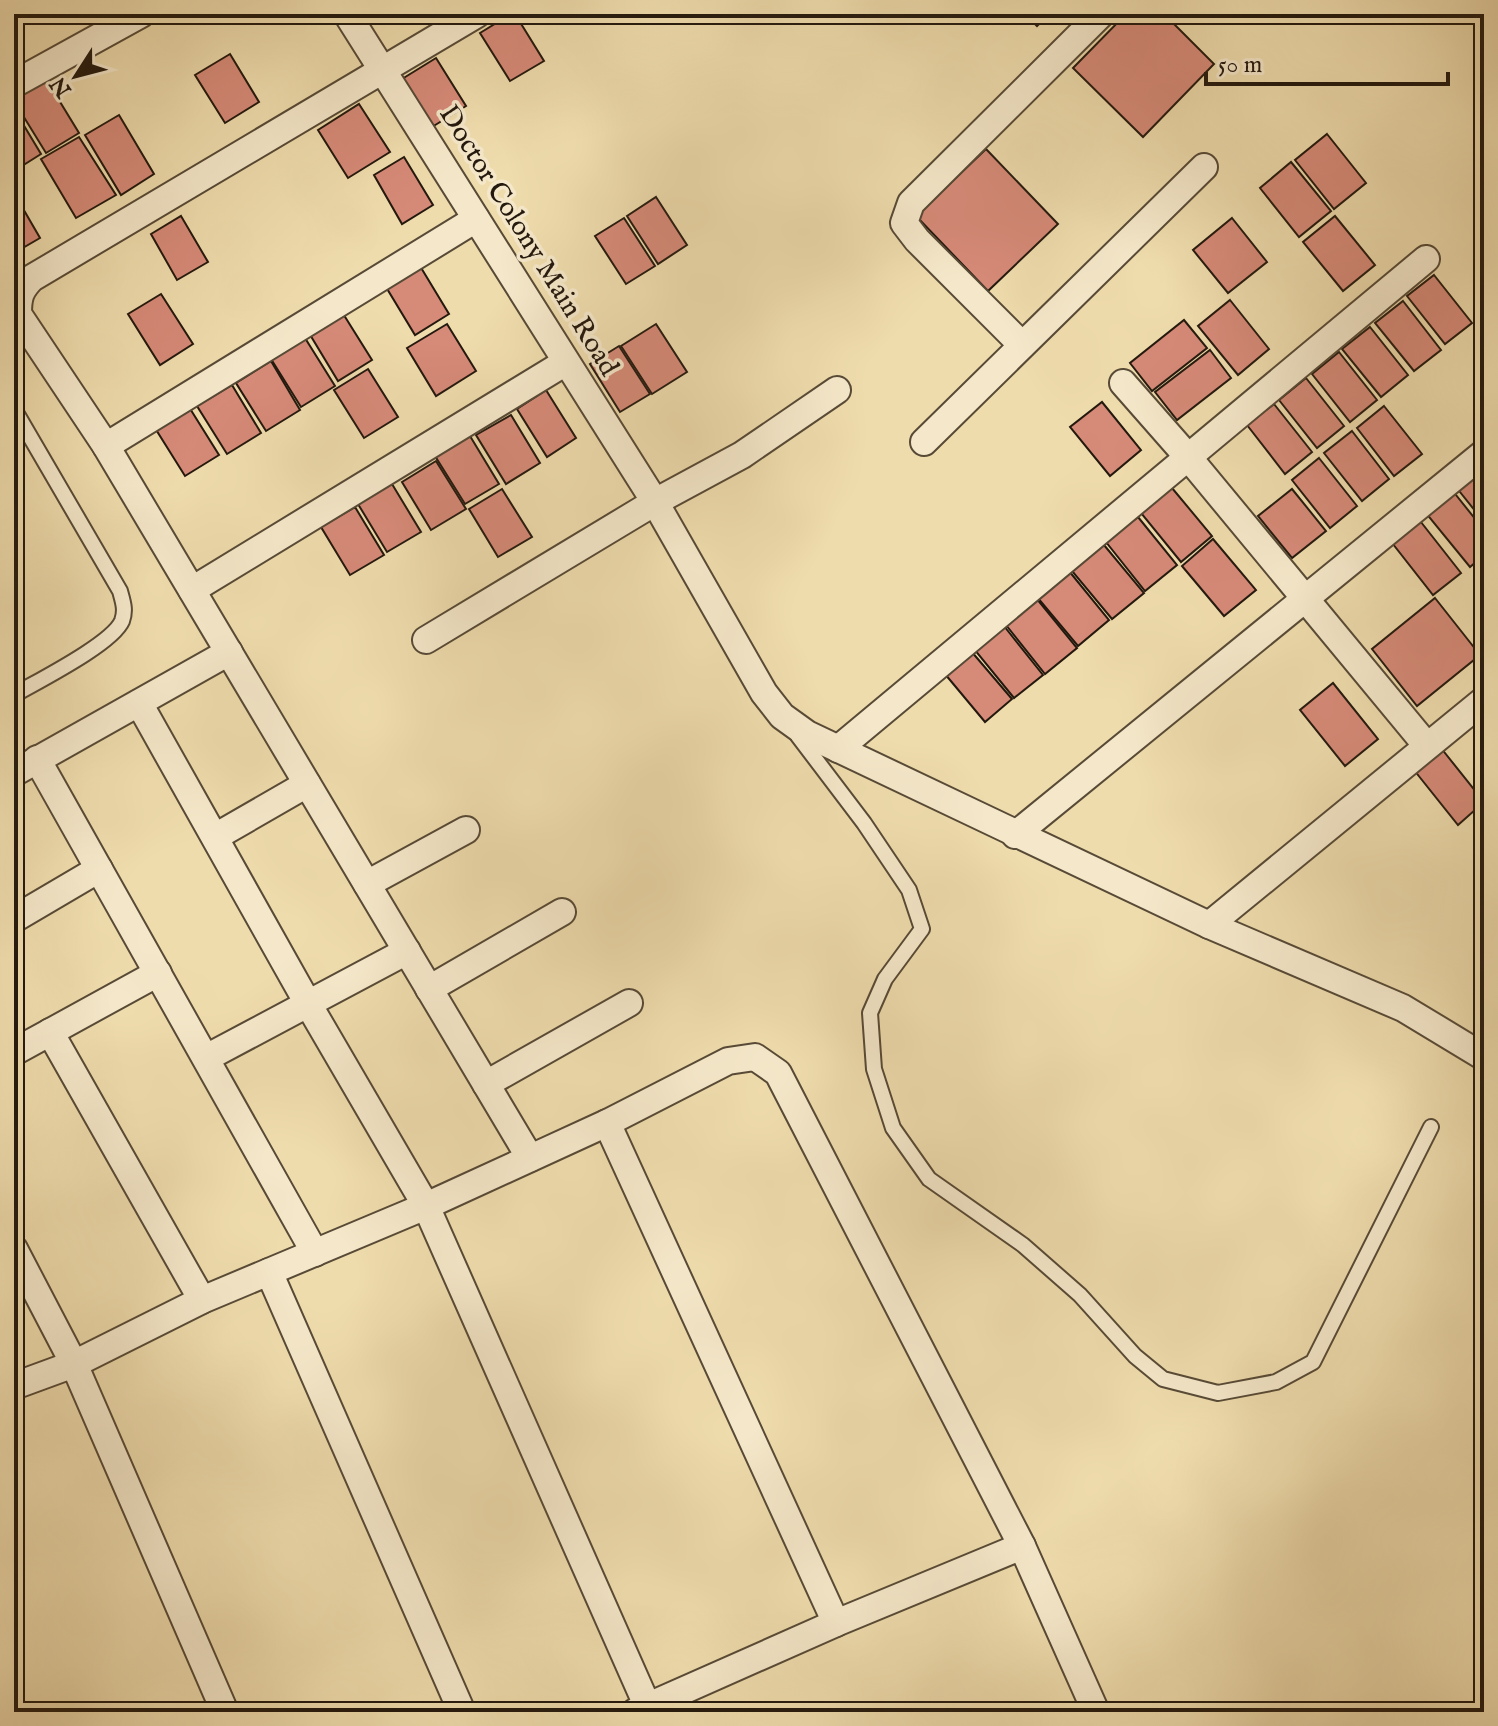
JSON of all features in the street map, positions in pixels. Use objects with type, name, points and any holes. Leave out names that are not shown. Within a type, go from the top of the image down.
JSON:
[{"type":"street","points":[[14,84],[141,14]]},
{"type":"street","name":"Doctor Colony Main Road","points":[[347,14],[655,502],[764,693],[782,716]]},
{"type":"street","points":[[477,14],[32,278],[22,288],[18,298],[18,314],[106,446],[530,1158]]},
{"type":"street","points":[[1022,345],[917,240],[904,223],[911,203],[926,186],[1101,14]]},
{"type":"street","points":[[924,442],[1204,167]]},
{"type":"street","points":[[106,446],[476,219]]},
{"type":"street","points":[[838,749],[1426,259]]},
{"type":"street","points":[[192,590],[566,362]]},
{"type":"street","points":[[1123,383],[1427,746]]},
{"type":"street","points":[[426,640],[655,502],[742,455],[837,390]]},
{"type":"street","points":[[1015,835],[1484,453]]},
{"type":"street","points":[[14,773],[229,652]]},
{"type":"street","points":[[1209,925],[1484,700]]},
{"type":"street","points":[[139,703],[426,1206],[644,1710],[836,1623],[1022,1546]]},
{"type":"street","points":[[782,716],[807,734],[1015,835],[1058,852],[1209,925],[1403,1008],[1484,1057]]},
{"type":"street","points":[[37,759],[315,1253]]},
{"type":"street","points":[[215,837],[307,784]]},
{"type":"street","points":[[367,884],[466,830]]},
{"type":"street","points":[[14,919],[99,869]]},
{"type":"street","points":[[429,989],[562,912]]},
{"type":"street","points":[[206,1058],[407,951]]},
{"type":"street","points":[[14,1052],[158,973]]},
{"type":"street","points":[[486,1084],[629,1003]]},
{"type":"street","points":[[50,1032],[202,1300]]},
{"type":"street","points":[[14,1386],[74,1364],[202,1300],[426,1206],[607,1123],[728,1061],[755,1057],[778,1073],[1022,1546],[1096,1712]]},
{"type":"street","points":[[607,1123],[836,1623]]},
{"type":"street","points":[[14,1249],[21,1278],[74,1364],[225,1712]]},
{"type":"street","points":[[269,1272],[462,1712]]},
{"type":"lane","points":[[14,409],[120,591],[125,609],[121,623],[102,643],[14,695]]},
{"type":"lane","points":[[782,716],[864,823],[909,890],[922,929],[885,979],[870,1013],[874,1069],[893,1128],[929,1179],[1023,1245],[1080,1295],[1135,1356],[1163,1379],[1218,1393],[1276,1382],[1313,1362],[1431,1127]]},
{"type":"building","points":[[515,14],[544,61],[510,81],[480,33]]},
{"type":"building","points":[[1025,14],[1049,14],[1037,26]]},
{"type":"building","points":[[1126,14],[1164,14],[1214,64],[1143,137],[1073,68]]},
{"type":"building","points":[[230,54],[259,102],[225,123],[195,75]]},
{"type":"building","points":[[436,58],[466,106],[432,127],[402,79]]},
{"type":"building","points":[[43,74],[79,133],[46,153],[14,101],[14,91]]},
{"type":"building","points":[[359,104],[390,152],[348,178],[318,130]]},
{"type":"building","points":[[14,109],[41,154],[14,171]]},
{"type":"building","points":[[119,115],[154,174],[121,195],[85,135]]},
{"type":"building","points":[[1327,134],[1366,183],[1334,209],[1295,160]]},
{"type":"building","points":[[79,137],[116,195],[76,218],[41,159]]},
{"type":"building","points":[[986,149],[1058,224],[988,291],[916,216]]},
{"type":"building","points":[[404,157],[433,205],[402,224],[374,175]]},
{"type":"building","points":[[1291,162],[1331,211],[1299,237],[1260,188]]},
{"type":"building","points":[[14,193],[40,238],[14,253]]},
{"type":"building","points":[[656,197],[687,245],[658,264],[627,216]]},
{"type":"building","points":[[181,216],[208,262],[177,280],[151,234]]},
{"type":"building","points":[[1335,216],[1375,265],[1343,291],[1303,242]]},
{"type":"building","points":[[624,218],[655,266],[626,284],[595,236]]},
{"type":"building","points":[[1232,218],[1267,262],[1228,293],[1193,250]]},
{"type":"building","points":[[420,266],[449,314],[415,335],[386,287]]},
{"type":"building","points":[[1434,275],[1472,323],[1445,344],[1407,296]]},
{"type":"building","points":[[161,294],[193,344],[160,365],[128,314]]},
{"type":"building","points":[[1230,300],[1269,349],[1238,375],[1198,326]]},
{"type":"building","points":[[1403,301],[1441,350],[1414,371],[1375,323]]},
{"type":"building","points":[[342,312],[372,360],[338,381],[309,333]]},
{"type":"building","points":[[1184,320],[1207,348],[1152,391],[1130,363]]},
{"type":"building","points":[[447,324],[476,371],[436,396],[407,348]]},
{"type":"building","points":[[656,324],[687,372],[652,394],[621,346]]},
{"type":"building","points":[[1370,327],[1408,375],[1381,397],[1342,349]]},
{"type":"building","points":[[305,338],[335,386],[301,407],[271,359]]},
{"type":"building","points":[[619,346],[650,394],[620,412],[590,364]]},
{"type":"building","points":[[1210,350],[1231,378],[1177,420],[1155,392]]},
{"type":"building","points":[[1339,352],[1377,400],[1350,422],[1312,374]]},
{"type":"building","points":[[271,361],[300,410],[266,431],[236,383]]},
{"type":"building","points":[[368,369],[398,417],[364,438],[334,390]]},
{"type":"building","points":[[1306,378],[1344,426],[1317,448],[1279,400]]},
{"type":"building","points":[[232,385],[261,433],[227,454],[197,406]]},
{"type":"building","points":[[546,390],[576,438],[547,457],[517,409]]},
{"type":"building","points":[[1102,402],[1141,450],[1110,476],[1070,427]]},
{"type":"building","points":[[1274,404],[1312,452],[1285,474],[1247,425]]},
{"type":"building","points":[[1384,406],[1422,454],[1394,476],[1357,428]]},
{"type":"building","points":[[189,407],[219,455],[185,476],[155,428]]},
{"type":"building","points":[[511,415],[540,463],[506,484],[476,435]]},
{"type":"building","points":[[1352,431],[1389,479],[1362,501],[1324,453]]},
{"type":"building","points":[[470,436],[499,484],[465,504],[435,456]]},
{"type":"building","points":[[1319,458],[1357,506],[1330,528],[1292,480]]},
{"type":"building","points":[[436,461],[466,509],[431,530],[402,482]]},
{"type":"building","points":[[1484,465],[1484,522],[1456,487]]},
{"type":"building","points":[[392,484],[421,532],[387,552],[358,504]]},
{"type":"building","points":[[1172,488],[1212,536],[1181,562],[1141,513]]},
{"type":"building","points":[[502,489],[532,537],[498,557],[469,509]]},
{"type":"building","points":[[1292,489],[1326,531],[1292,558],[1258,516]]},
{"type":"building","points":[[1452,490],[1484,530],[1484,555],[1470,567],[1425,512]]},
{"type":"building","points":[[355,507],[384,555],[350,575],[321,527]]},
{"type":"building","points":[[1138,517],[1177,565],[1145,591],[1106,542]]},
{"type":"building","points":[[1417,517],[1461,573],[1433,595],[1389,539]]},
{"type":"building","points":[[1213,539],[1256,590],[1224,616],[1182,566]]},
{"type":"building","points":[[1104,545],[1144,593],[1112,619],[1072,571]]},
{"type":"building","points":[[1069,571],[1109,620],[1078,646],[1037,597]]},
{"type":"building","points":[[1435,598],[1480,655],[1417,706],[1372,649]]},
{"type":"building","points":[[1037,599],[1077,648],[1045,674],[1006,625]]},
{"type":"building","points":[[1004,626],[1043,675],[1014,698],[974,649]]},
{"type":"building","points":[[971,651],[1012,699],[985,722],[945,674]]},
{"type":"building","points":[[1333,683],[1378,739],[1345,766],[1300,710]]},
{"type":"building","points":[[1441,748],[1484,802],[1458,825],[1414,770]]}]
